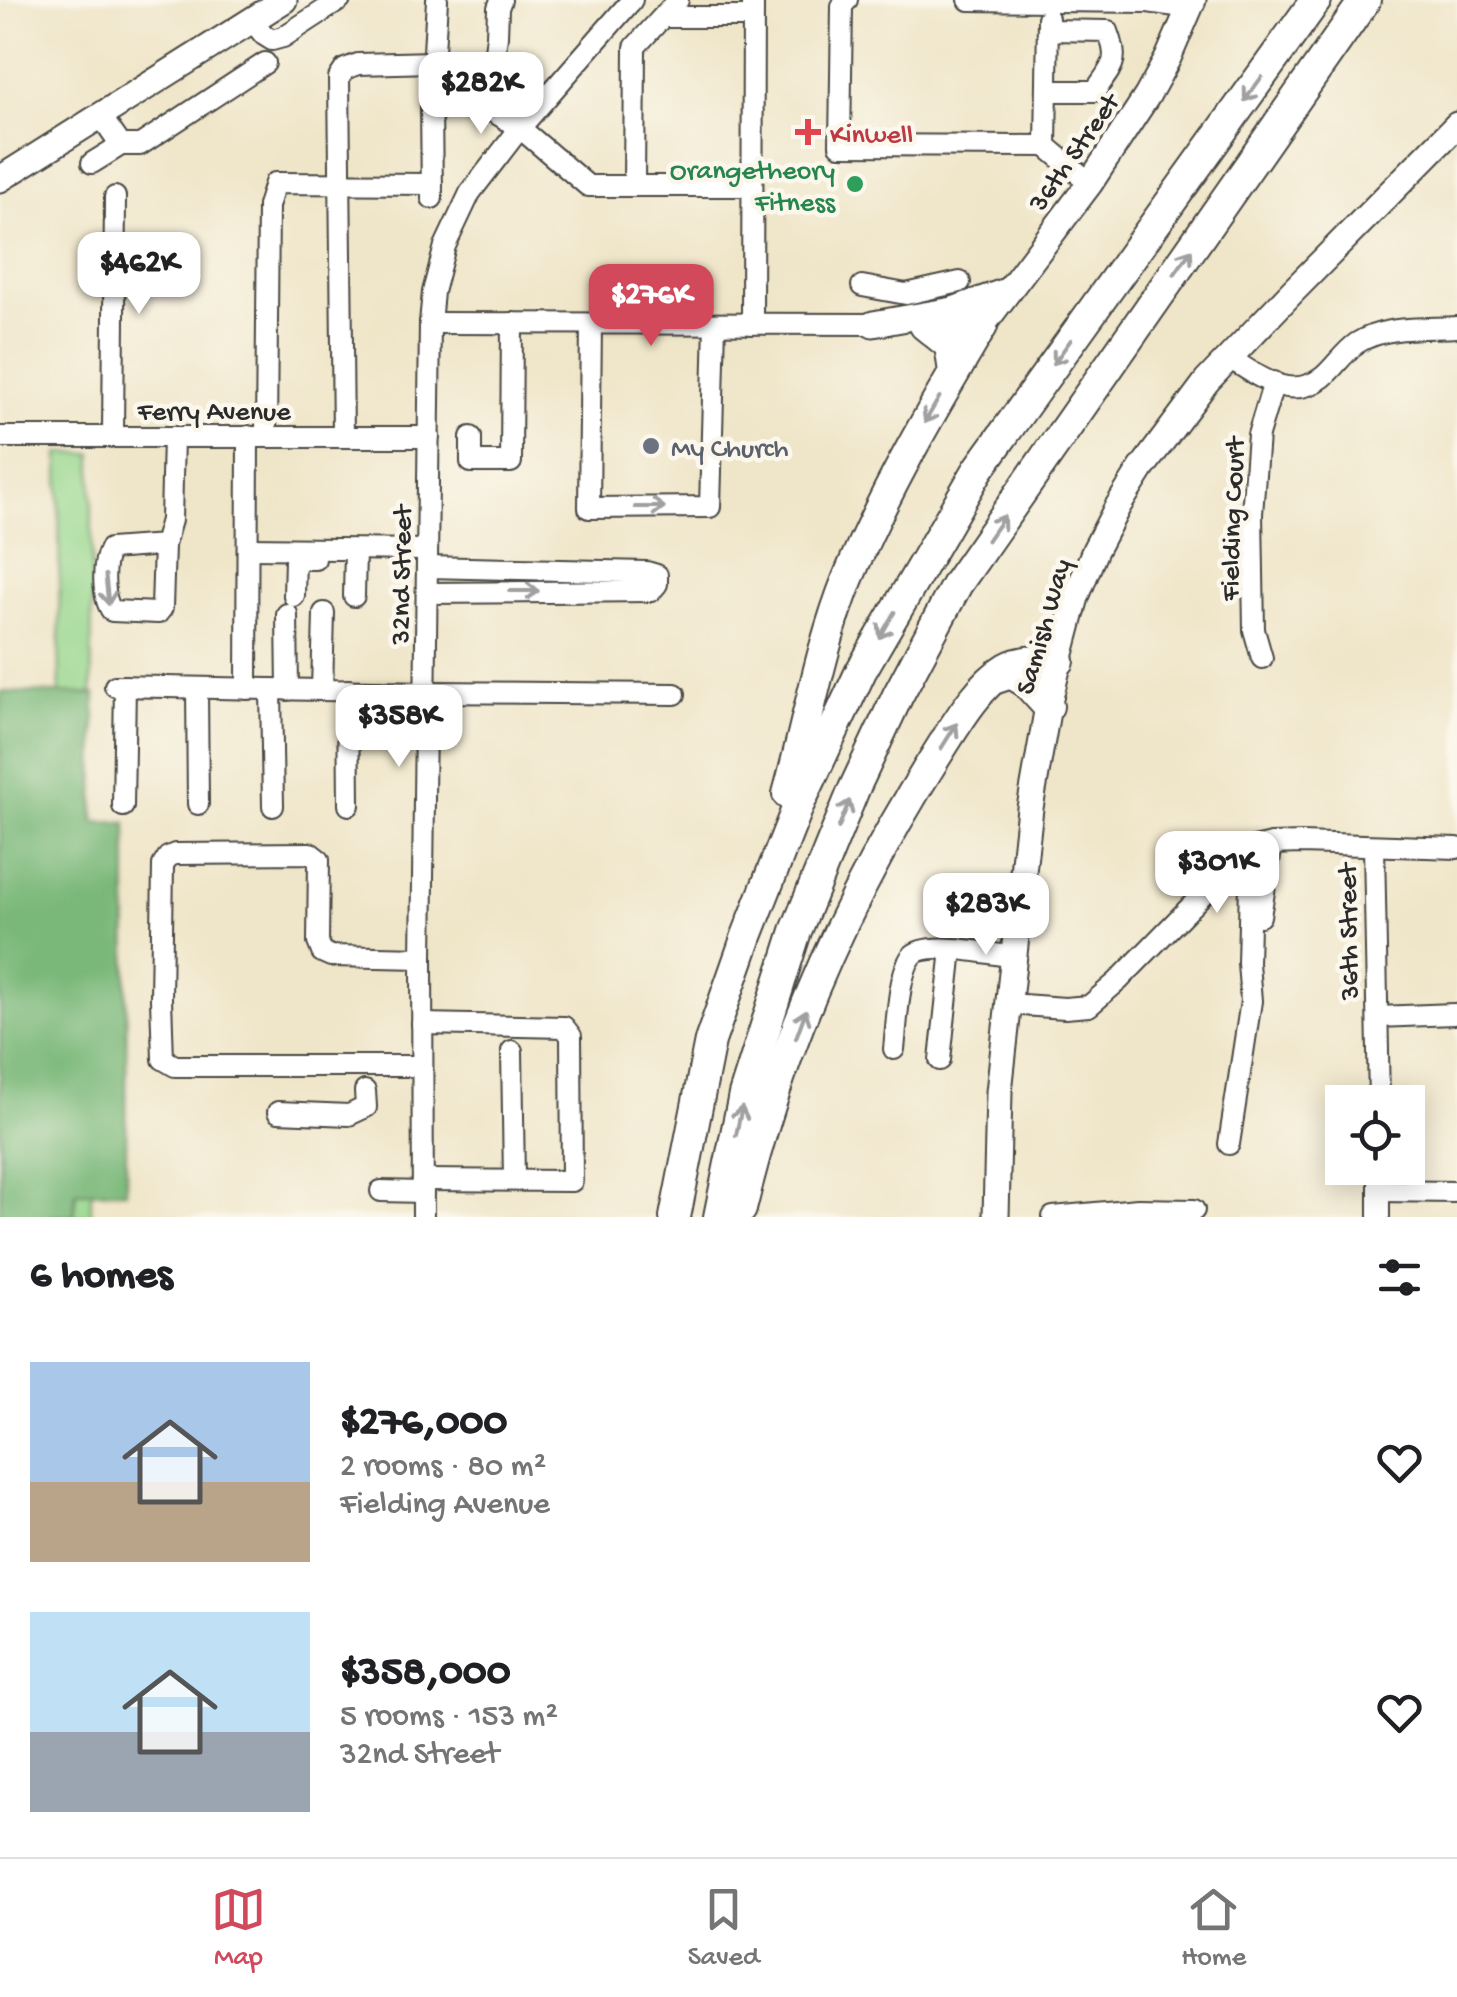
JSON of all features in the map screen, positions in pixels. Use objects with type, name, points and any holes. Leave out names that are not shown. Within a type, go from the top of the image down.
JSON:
[{"type":"highway","points":[[746,936],[799,804],[860,671],[978,470],[1316,0]]},
{"type":"highway","points":[[719,1217],[744,1095],[796,931],[854,789],[906,679],[957,584],[1365,0]]},
{"type":"highway","points":[[925,325],[950,345],[954,372]]},
{"type":"highway","points":[[676,1217],[710,1041],[746,936],[800,750],[823,652],[848,579],[912,445],[982,326]]},
{"type":"highway","points":[[739,1217],[750,1173],[808,1006],[840,930],[899,815],[972,700],[1008,666],[1059,661]]},
{"type":"highway","points":[[996,678],[1011,674],[1026,682],[1048,706]]},
{"type":"main road","points":[[0,160],[254,10],[284,0]]},
{"type":"main road","name":"36th Street","points":[[982,326],[1090,183],[1147,96],[1190,7]]},
{"type":"main road","points":[[0,179],[254,10]]},
{"type":"main road","name":"Samish Way","points":[[996,1217],[999,1092],[1030,808],[1059,661],[1076,597],[1095,550],[1118,506],[1207,381],[1457,125]]},
{"type":"main road","points":[[869,324],[953,310],[1009,290]]},
{"type":"street","points":[[254,10],[264,36],[272,40],[340,0]]},
{"type":"street","points":[[248,689],[248,548],[268,206],[275,183],[432,191],[431,104],[437,0]]},
{"type":"street","points":[[487,111],[501,0]]},
{"type":"street","name":"32nd Street","points":[[423,1217],[428,436],[430,323],[437,276],[455,221],[470,194],[520,128],[632,0]]},
{"type":"street","points":[[634,186],[635,48],[678,0]]},
{"type":"street","points":[[847,0],[842,6],[840,146],[1046,146],[1090,183]]},
{"type":"street","points":[[968,0],[1131,1],[1190,7]]},
{"type":"street","points":[[1046,146],[1048,9],[1055,0]]},
{"type":"street","points":[[663,17],[753,8],[752,324]]},
{"type":"street","points":[[1047,91],[1095,91],[1112,67],[1116,52],[1108,31],[1048,30]]},
{"type":"street","points":[[343,436],[339,78],[345,69],[358,64],[434,62]]},
{"type":"street","points":[[92,163],[121,145],[140,145],[264,63]]},
{"type":"street","points":[[431,104],[494,112],[520,128],[588,186],[752,186]]},
{"type":"street","points":[[100,116],[121,145]]},
{"type":"street","points":[[114,436],[116,197]]},
{"type":"street","points":[[869,324],[864,286],[906,294],[960,282]]},
{"type":"street","points":[[430,323],[982,326]]},
{"type":"street","points":[[471,437],[471,462],[511,462],[512,323]]},
{"type":"street","points":[[591,324],[590,508],[710,507],[715,324]]},
{"type":"street","points":[[1231,359],[1288,388],[1309,386],[1357,343],[1387,332],[1457,328]]},
{"type":"street","name":"Fielding Court","points":[[1262,658],[1254,630],[1252,514],[1258,435],[1274,382]]},
{"type":"street","points":[[164,545],[171,520],[173,436]]},
{"type":"street","name":"Ferry Avenue","points":[[0,437],[428,436]]},
{"type":"street","points":[[248,548],[351,550],[427,558],[466,568],[657,575],[657,584],[651,590],[427,594]]},
{"type":"street","points":[[351,550],[354,596]]},
{"type":"street","points":[[273,806],[279,690],[294,560],[342,558],[351,550]]},
{"type":"street","points":[[466,568],[467,592]]},
{"type":"street","points":[[322,690],[324,614]]},
{"type":"street","points":[[123,806],[120,686],[675,694]]},
{"type":"street","points":[[197,688],[198,804]]},
{"type":"street","points":[[348,690],[349,805]]},
{"type":"street","points":[[1248,963],[1256,946],[1272,844]]},
{"type":"street","points":[[1008,1004],[1089,1006],[1246,850],[1272,844],[1457,848]]},
{"type":"street","name":"36th Street","points":[[1374,847],[1378,1085]]},
{"type":"street","points":[[1229,1144],[1250,1001],[1250,883],[1246,850]]},
{"type":"street","points":[[422,958],[331,956],[322,952],[318,942],[319,860],[310,853],[175,854],[163,865],[163,1058],[174,1066],[422,1066]]},
{"type":"street","points":[[894,1049],[904,976],[913,955],[922,949],[952,949],[1013,957]]},
{"type":"street","points":[[940,1060],[952,949]]},
{"type":"street","name":"36th Street","points":[[1378,1017],[1454,1014]]},
{"type":"street","points":[[381,1191],[514,1180],[572,1180],[571,1036],[564,1026],[422,1024]]},
{"type":"street","points":[[512,1050],[514,1180]]},
{"type":"street","points":[[278,1112],[349,1115],[366,1107],[365,1091]]},
{"type":"street","points":[[1380,1185],[1380,1217]]},
{"type":"street","points":[[1380,1191],[1454,1192]]},
{"type":"street","points":[[1053,1217],[1138,1209],[1194,1210]]},
{"type":"green space","points":[[59,453],[92,454],[91,1217],[61,1217]]},
{"type":"green space","points":[[0,692],[95,694],[94,822],[127,823],[126,1191],[76,1192],[74,1217],[0,1217]]},
{"type":"place","name":"Kinwell","points":[[808,132]]},
{"type":"place","name":"Orangetheory Fitness","points":[[855,184]]},
{"type":"place","name":"My Church","points":[[651,446]]}]
